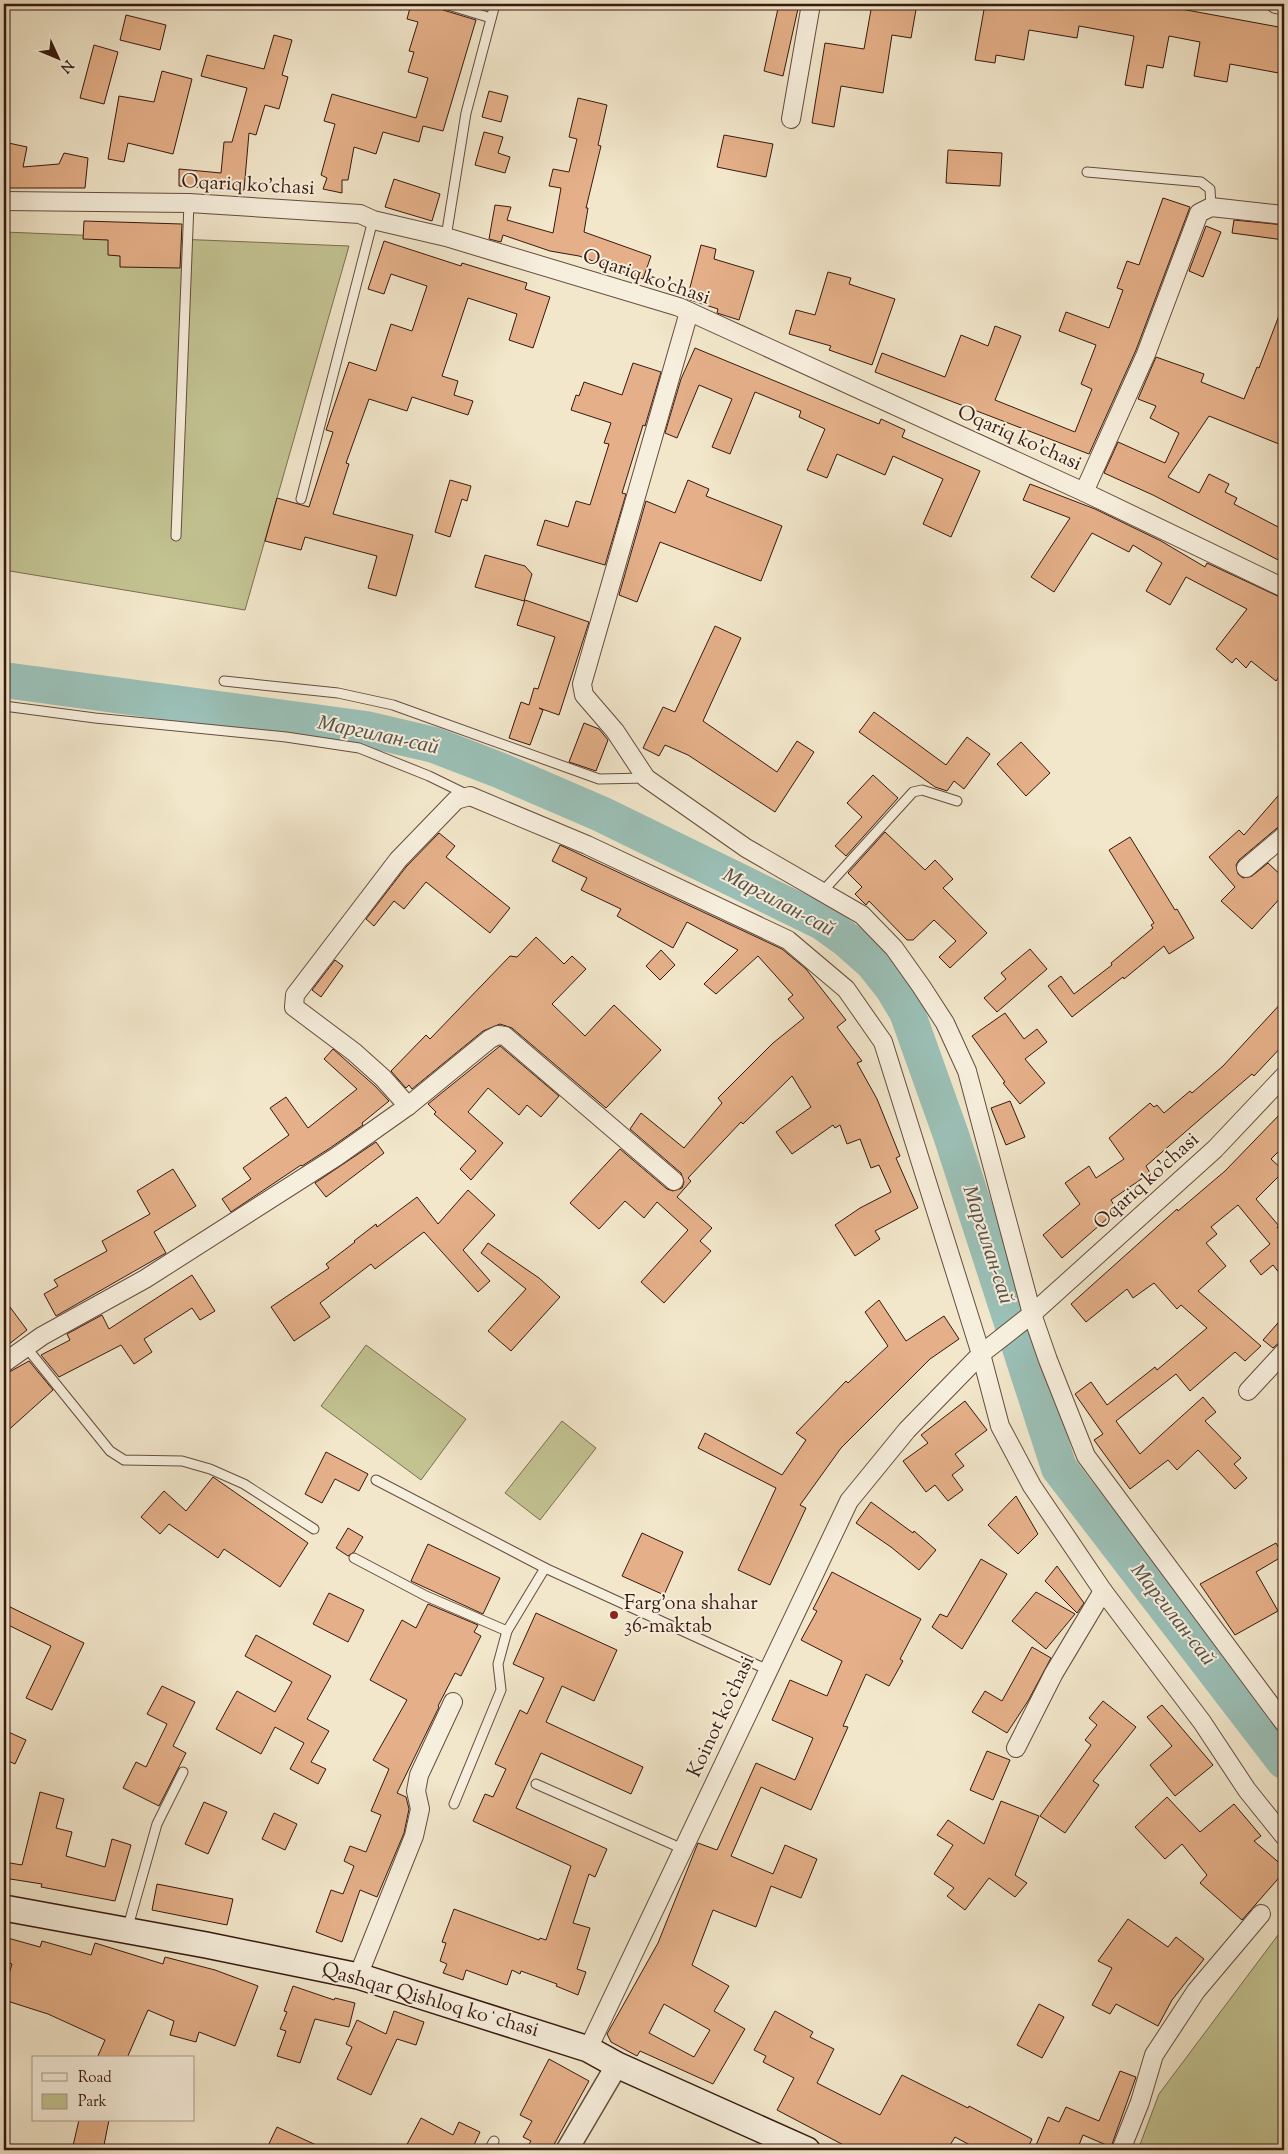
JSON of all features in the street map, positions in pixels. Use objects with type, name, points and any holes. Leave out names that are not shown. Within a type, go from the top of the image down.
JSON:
[{"type":"main road","name":"Qashqar Qishloq koʻchasi","points":[[4,1908],[127,1930],[358,1976],[588,2049],[618,2065],[807,2150]]},
{"type":"street","points":[[790,119],[811,4]]},
{"type":"street","points":[[1276,4],[1284,5]]},
{"type":"street","name":"Oqariq ko'chasi","points":[[4,201],[189,203],[360,214],[373,220],[446,237],[679,307],[1084,492],[1284,588]]},
{"type":"street","points":[[1084,492],[1146,354],[1199,214],[1211,207],[1284,215]]},
{"type":"street","points":[[690,312],[582,684],[584,695],[616,731],[646,778],[746,848],[862,915],[894,948],[945,1023],[967,1072],[1032,1314],[1086,1456],[1284,1723]]},
{"type":"street","points":[[408,1106],[383,1078],[354,1052],[294,1007],[295,995],[398,860],[456,800],[470,796],[587,845],[788,940],[846,989],[884,1042],[981,1354],[1000,1426],[1032,1486],[1104,1591],[1202,1722],[1247,1790],[1284,1836]]},
{"type":"street","points":[[1246,868],[1284,836]]},
{"type":"street","points":[[4,1363],[42,1336],[145,1279],[336,1157],[408,1106],[490,1039],[498,1035],[505,1036],[674,1181]]},
{"type":"street","name":"Oqariq ko'chasi","points":[[981,1354],[1032,1314],[1215,1149],[1284,1076]]},
{"type":"street","points":[[1248,1390],[1284,1352]]},
{"type":"street","name":"Koinot ko'chasi","points":[[588,2049],[849,1501],[907,1430],[981,1354]]},
{"type":"street","points":[[1016,1748],[1054,1673],[1104,1591]]},
{"type":"street","points":[[358,1976],[414,1836],[420,1809],[416,1790],[418,1775],[453,1702]]},
{"type":"street","points":[[1121,2150],[1140,2102],[1154,2055],[1196,1991],[1261,1914]]},
{"type":"street","points":[[567,2150],[618,2065]]},
{"type":"lane","points":[[445,4],[491,18]]},
{"type":"lane","points":[[446,237],[466,112],[495,4]]},
{"type":"lane","points":[[1087,172],[1201,182],[1210,189],[1211,207]]},
{"type":"lane","points":[[176,536],[189,203]]},
{"type":"lane","points":[[301,499],[373,220]]},
{"type":"lane","points":[[224,682],[338,692],[393,705],[599,779],[646,778]]},
{"type":"lane","points":[[4,706],[95,718],[286,737],[359,748],[429,776],[470,796]]},
{"type":"lane","points":[[822,892],[913,792],[922,790],[957,801]]},
{"type":"lane","points":[[26,1347],[110,1452],[124,1460],[182,1461],[210,1469],[244,1484],[314,1529]]},
{"type":"lane","points":[[376,1480],[545,1568],[768,1670]]},
{"type":"lane","points":[[354,1558],[426,1596],[507,1631]]},
{"type":"lane","points":[[454,1804],[501,1690],[498,1664],[507,1631],[545,1568]]},
{"type":"lane","points":[[127,1930],[157,1824],[183,1772]]},
{"type":"lane","points":[[536,1784],[683,1849]]},
{"type":"lane","points":[[489,2150],[494,2141]]},
{"type":"green space","points":[[4,232],[349,246],[245,610],[4,570]]},
{"type":"green space","points":[[366,1345],[466,1419],[421,1480],[321,1406]]},
{"type":"green space","points":[[562,1421],[596,1448],[540,1520],[505,1493]]},
{"type":"green space","points":[[1284,1927],[1284,2150],[1138,2150],[1159,2094]]},
{"type":"building","points":[[411,4],[439,4],[443,10],[476,20],[443,131],[423,126],[419,142],[383,132],[376,154],[354,147],[348,180],[342,180],[342,193],[323,189],[327,178],[321,175],[335,124],[324,121],[332,94],[416,118],[428,78],[408,72],[414,52],[409,51],[418,22],[407,19]]},
{"type":"building","points":[[779,4],[799,4],[783,76],[764,71]]},
{"type":"building","points":[[872,4],[888,7],[888,4],[917,4],[911,38],[892,35],[883,93],[841,86],[834,127],[812,123],[825,43],[864,49]]},
{"type":"building","points":[[985,4],[1154,4],[1284,28],[1284,74],[1230,64],[1227,82],[1194,76],[1200,42],[1169,36],[1163,68],[1147,65],[1143,88],[1125,85],[1134,36],[1079,26],[1077,38],[1029,30],[1024,60],[996,55],[995,63],[975,60]]},
{"type":"building","points":[[126,15],[166,25],[160,50],[120,40]]},
{"type":"building","points":[[274,35],[292,40],[282,75],[288,77],[279,109],[265,105],[256,135],[249,133],[244,190],[179,186],[179,169],[221,173],[224,142],[232,142],[247,88],[201,76],[207,55],[264,69]]},
{"type":"building","points":[[94,45],[118,52],[104,104],[80,98]]},
{"type":"building","points":[[162,71],[192,79],[173,154],[128,143],[124,162],[108,159],[119,96],[154,102]]},
{"type":"building","points":[[489,91],[508,96],[501,122],[482,117]]},
{"type":"building","points":[[578,98],[607,105],[598,145],[601,146],[586,208],[588,208],[584,232],[651,256],[643,279],[579,256],[550,251],[503,235],[501,242],[489,239],[495,205],[511,207],[507,220],[553,233],[561,188],[549,186],[553,169],[569,172],[577,139],[569,137]]},
{"type":"building","points":[[484,132],[503,137],[498,153],[510,157],[505,173],[475,165]]},
{"type":"building","points":[[724,135],[773,144],[766,177],[717,167]]},
{"type":"building","points":[[4,142],[27,147],[23,167],[59,164],[64,153],[88,158],[85,188],[4,188]]},
{"type":"building","points":[[948,150],[1002,153],[1000,186],[946,183]]},
{"type":"building","points":[[394,179],[440,194],[432,221],[385,207]]},
{"type":"building","points":[[1163,198],[1190,207],[1136,350],[1089,454],[875,372],[882,353],[945,377],[961,335],[988,346],[995,326],[1021,336],[995,400],[1075,432],[1092,389],[1081,384],[1096,345],[1059,331],[1066,312],[1109,328],[1123,290],[1117,288],[1127,261],[1139,265]]},
{"type":"building","points":[[1234,220],[1284,225],[1284,240],[1232,233]]},
{"type":"building","points":[[84,221],[182,224],[180,268],[120,267],[120,256],[108,255],[108,240],[83,239]]},
{"type":"building","points":[[1206,226],[1221,232],[1203,277],[1189,271]]},
{"type":"building","points":[[384,241],[461,266],[462,263],[527,283],[525,289],[550,297],[533,348],[509,340],[517,314],[468,298],[442,376],[458,381],[454,395],[473,401],[468,415],[412,397],[407,411],[369,399],[346,463],[349,464],[333,514],[413,535],[396,596],[368,588],[377,556],[305,537],[301,550],[265,541],[277,498],[309,507],[333,432],[326,430],[349,362],[376,371],[391,324],[412,331],[427,286],[391,274],[384,294],[368,289]]},
{"type":"building","points":[[701,245],[716,249],[714,259],[754,271],[739,320],[717,313],[718,309],[687,299]]},
{"type":"building","points":[[828,272],[851,278],[849,284],[895,299],[872,365],[829,350],[831,346],[789,334],[796,310],[815,315]]},
{"type":"building","points":[[1283,305],[1284,446],[1209,416],[1168,477],[1199,493],[1209,474],[1229,484],[1225,492],[1237,498],[1234,504],[1284,530],[1284,563],[1153,495],[1104,473],[1118,442],[1165,463],[1179,433],[1150,418],[1156,406],[1138,399],[1156,357],[1204,374],[1201,382],[1244,399],[1257,367],[1259,368]]},
{"type":"building","points":[[695,348],[879,424],[881,419],[905,430],[902,437],[980,471],[951,537],[923,524],[943,479],[893,456],[885,475],[837,454],[827,478],[807,470],[825,429],[799,417],[801,411],[755,392],[730,454],[712,447],[732,399],[699,385],[677,438],[665,433],[681,379]]},
{"type":"building","points":[[633,363],[661,372],[622,493],[626,494],[605,565],[537,545],[545,520],[568,527],[576,501],[590,505],[609,444],[604,443],[611,423],[571,410],[576,395],[579,396],[584,382],[622,395]]},
{"type":"building","points":[[450,480],[471,486],[467,501],[462,499],[450,537],[435,532]]},
{"type":"building","points":[[688,480],[709,489],[706,496],[782,526],[761,581],[660,542],[637,602],[619,595],[646,501],[675,513]]},
{"type":"building","points":[[1030,484],[1095,509],[1161,541],[1205,567],[1207,563],[1284,599],[1284,669],[1276,681],[1251,661],[1246,668],[1236,658],[1232,663],[1216,649],[1247,609],[1186,577],[1170,605],[1146,591],[1162,563],[1133,545],[1129,552],[1092,533],[1054,592],[1031,577],[1070,518],[1023,500]]},
{"type":"building","points":[[485,555],[525,566],[532,574],[524,601],[475,587]]},
{"type":"building","points":[[525,600],[589,622],[559,715],[539,708],[543,710],[530,745],[509,738],[521,702],[529,705],[534,688],[538,689],[555,637],[517,625]]},
{"type":"building","points":[[715,626],[741,638],[703,721],[777,772],[797,741],[814,752],[775,812],[688,755],[665,745],[659,756],[643,748],[663,707],[675,712]]},
{"type":"building","points":[[874,712],[946,765],[967,737],[990,754],[964,789],[954,781],[947,791],[935,787],[859,732]]},
{"type":"building","points":[[584,723],[599,729],[608,740],[596,771],[569,762]]},
{"type":"building","points":[[1021,742],[1050,773],[1026,796],[997,764]]},
{"type":"building","points":[[873,775],[898,798],[846,856],[835,846],[862,817],[847,803]]},
{"type":"building","points":[[1284,789],[1284,826],[1277,828],[1239,860],[1236,865],[1238,874],[1243,878],[1252,876],[1268,863],[1284,878],[1284,894],[1252,929],[1221,901],[1235,887],[1209,857],[1239,830],[1244,835]]},
{"type":"building","points":[[885,832],[925,870],[935,860],[953,879],[943,888],[987,933],[950,968],[939,957],[956,941],[934,920],[913,940],[907,940],[869,901],[866,905],[855,894],[862,887],[848,873]]},
{"type":"building","points":[[439,833],[455,846],[446,857],[510,908],[490,933],[426,882],[404,909],[394,901],[374,926],[366,919],[406,867]]},
{"type":"building","points":[[1130,837],[1194,938],[1169,954],[1164,946],[1124,979],[1123,977],[1072,1017],[1048,986],[1061,976],[1074,994],[1112,965],[1111,963],[1153,928],[1151,925],[1154,923],[1109,850]]},
{"type":"building","points":[[560,845],[782,949],[806,969],[846,1020],[837,1027],[862,1061],[857,1063],[877,1099],[900,1156],[896,1158],[918,1208],[875,1231],[880,1239],[855,1256],[835,1225],[860,1208],[891,1192],[879,1165],[871,1168],[860,1139],[847,1144],[840,1125],[835,1128],[833,1125],[792,1154],[776,1132],[811,1107],[792,1076],[743,1124],[741,1122],[688,1178],[691,1181],[677,1197],[712,1228],[700,1241],[711,1251],[664,1303],[641,1282],[688,1230],[657,1202],[644,1218],[625,1201],[599,1229],[570,1203],[620,1149],[667,1189],[673,1191],[682,1188],[684,1182],[681,1173],[630,1129],[641,1113],[684,1148],[722,1103],[718,1098],[773,1043],[804,1018],[788,999],[793,995],[758,956],[716,994],[704,984],[738,950],[687,922],[673,948],[617,916],[621,909],[581,890],[587,878],[552,861]]},
{"type":"building","points":[[536,937],[564,964],[572,956],[586,969],[552,1004],[585,1036],[614,1005],[661,1050],[606,1108],[512,1028],[500,1024],[483,1031],[412,1089],[409,1085],[406,1088],[391,1071],[426,1035],[430,1039],[510,956],[517,957]]},
{"type":"building","points":[[1030,949],[1047,969],[997,1012],[984,998],[1006,979],[1001,973]]},
{"type":"building","points":[[661,950],[675,965],[660,980],[646,966]]},
{"type":"building","points":[[335,960],[343,966],[321,997],[312,990]]},
{"type":"building","points":[[1284,1000],[1284,1044],[1254,1076],[1252,1074],[1146,1166],[1150,1173],[1111,1200],[1117,1210],[1062,1258],[1043,1235],[1080,1204],[1065,1183],[1089,1166],[1096,1178],[1124,1159],[1109,1138],[1150,1103],[1154,1107],[1157,1105],[1164,1113],[1190,1091],[1192,1093],[1223,1066]]},
{"type":"building","points":[[1005,1013],[1024,1039],[1037,1029],[1047,1042],[1025,1059],[1045,1083],[1020,1104],[1003,1083],[1005,1082],[972,1036]]},
{"type":"building","points":[[500,1046],[559,1096],[541,1117],[527,1105],[519,1115],[488,1088],[468,1112],[503,1143],[471,1180],[460,1169],[476,1151],[434,1114],[436,1112],[428,1104]]},
{"type":"building","points":[[333,1049],[389,1101],[362,1123],[363,1125],[231,1212],[222,1199],[251,1179],[243,1168],[289,1135],[270,1108],[286,1097],[308,1128],[357,1089],[324,1059]]},
{"type":"building","points":[[1010,1101],[1025,1137],[1006,1145],[991,1108]]},
{"type":"building","points":[[1284,1110],[1284,1146],[1271,1159],[1284,1171],[1256,1199],[1279,1226],[1277,1227],[1282,1234],[1284,1233],[1284,1279],[1273,1265],[1261,1275],[1250,1261],[1270,1244],[1238,1205],[1211,1227],[1217,1234],[1206,1243],[1226,1266],[1198,1291],[1261,1346],[1245,1361],[1235,1352],[1190,1391],[1176,1374],[1116,1421],[1140,1454],[1203,1397],[1216,1412],[1205,1421],[1241,1458],[1234,1464],[1247,1478],[1235,1489],[1198,1450],[1177,1470],[1168,1460],[1130,1489],[1094,1440],[1103,1434],[1075,1394],[1091,1382],[1107,1405],[1155,1367],[1157,1370],[1207,1328],[1181,1305],[1177,1309],[1154,1283],[1133,1298],[1127,1289],[1086,1322],[1071,1304],[1177,1209],[1178,1211],[1225,1171]]},
{"type":"building","points":[[376,1142],[384,1153],[326,1197],[315,1183]]},
{"type":"building","points":[[173,1169],[196,1206],[154,1232],[166,1253],[56,1316],[44,1294],[58,1286],[54,1280],[107,1251],[102,1241],[150,1214],[137,1191]]},
{"type":"building","points":[[468,1190],[495,1215],[463,1250],[490,1281],[478,1292],[424,1232],[375,1269],[371,1264],[320,1303],[330,1317],[294,1341],[271,1307],[329,1268],[326,1264],[354,1241],[376,1224],[377,1227],[417,1197],[438,1224]]},
{"type":"building","points":[[488,1243],[539,1278],[560,1297],[511,1351],[488,1331],[526,1289],[481,1253]]},
{"type":"building","points":[[192,1275],[215,1311],[200,1320],[192,1308],[144,1339],[152,1352],[134,1364],[121,1345],[59,1377],[41,1355],[70,1340],[67,1334],[102,1315],[109,1329]]},
{"type":"building","points":[[4,1299],[27,1330],[4,1348]]},
{"type":"building","points":[[879,1300],[906,1341],[944,1316],[959,1339],[930,1359],[841,1448],[800,1505],[806,1508],[770,1585],[738,1570],[776,1488],[698,1448],[705,1433],[782,1475],[806,1440],[796,1433],[846,1381],[848,1383],[888,1346],[865,1312]]},
{"type":"building","points":[[1284,1316],[1284,1342],[1280,1342],[1273,1348],[1263,1340]]},
{"type":"building","points":[[29,1361],[53,1390],[4,1434],[4,1375]]},
{"type":"building","points":[[965,1401],[987,1430],[955,1454],[964,1466],[952,1475],[963,1490],[948,1501],[935,1485],[926,1492],[903,1461],[928,1443],[921,1435]]},
{"type":"building","points":[[326,1452],[368,1474],[359,1491],[335,1479],[322,1503],[305,1494]]},
{"type":"building","points":[[213,1477],[308,1543],[280,1587],[224,1549],[218,1558],[169,1524],[160,1534],[141,1517],[164,1491],[186,1511]]},
{"type":"building","points":[[1016,1496],[1038,1534],[1018,1554],[988,1525]]},
{"type":"building","points":[[871,1502],[913,1533],[914,1531],[936,1550],[919,1570],[891,1547],[856,1523]]},
{"type":"building","points":[[348,1528],[363,1537],[354,1552],[348,1556],[336,1548]]},
{"type":"building","points":[[642,1533],[683,1552],[664,1595],[622,1576]]},
{"type":"building","points":[[1276,1543],[1283,1556],[1256,1572],[1278,1611],[1235,1635],[1200,1584]]},
{"type":"building","points":[[428,1544],[500,1578],[483,1614],[411,1581]]},
{"type":"building","points":[[981,1559],[1007,1574],[962,1649],[932,1627],[940,1614],[947,1617]]},
{"type":"building","points":[[1057,1566],[1084,1603],[1077,1613],[1045,1581]]},
{"type":"building","points":[[832,1572],[921,1619],[900,1659],[903,1661],[889,1686],[866,1674],[843,1726],[848,1727],[811,1810],[761,1787],[731,1856],[773,1874],[785,1845],[817,1859],[801,1898],[771,1886],[756,1927],[713,1910],[692,1965],[729,1986],[714,2011],[745,2029],[713,2084],[640,2051],[637,2056],[611,2042],[607,2034],[658,1943],[698,1843],[717,1850],[756,1763],[795,1780],[813,1738],[772,1720],[790,1680],[827,1696],[842,1661],[801,1640],[817,1611],[813,1609]],"holes":[[[664,2004],[710,2030],[694,2057],[649,2033]]]},
{"type":"building","points":[[1036,1592],[1075,1614],[1046,1649],[1012,1621]]},
{"type":"building","points":[[329,1593],[364,1610],[348,1642],[313,1624]]},
{"type":"building","points":[[4,1604],[84,1643],[52,1710],[26,1698],[51,1646],[4,1623]]},
{"type":"building","points":[[428,1604],[478,1625],[474,1632],[481,1636],[461,1676],[455,1673],[397,1793],[406,1797],[409,1809],[404,1833],[377,1897],[360,1890],[342,1942],[316,1932],[331,1890],[343,1894],[354,1866],[344,1861],[350,1846],[366,1852],[381,1815],[371,1811],[389,1769],[373,1760],[407,1700],[370,1680],[402,1620],[416,1628]]},
{"type":"building","points":[[536,1613],[617,1650],[594,1701],[562,1686],[546,1722],[643,1767],[631,1794],[541,1753],[516,1808],[607,1849],[595,1877],[589,1874],[573,1923],[590,1928],[577,1969],[586,1972],[578,1995],[556,1986],[557,1984],[521,1971],[520,1974],[512,1970],[507,1985],[466,1970],[463,1980],[443,1973],[447,1964],[440,1961],[446,1943],[442,1942],[454,1909],[539,1940],[540,1938],[546,1940],[571,1866],[473,1821],[485,1794],[493,1797],[506,1769],[495,1764],[520,1710],[527,1714],[544,1678],[513,1664]]},
{"type":"building","points":[[256,1635],[331,1676],[307,1719],[329,1731],[311,1762],[326,1769],[318,1784],[290,1769],[304,1743],[275,1727],[261,1754],[216,1729],[237,1691],[275,1712],[292,1682],[245,1656]]},
{"type":"building","points":[[1032,1647],[1051,1658],[1028,1701],[1007,1733],[972,1712],[985,1691],[1002,1701]]},
{"type":"building","points":[[162,1686],[195,1702],[173,1746],[186,1753],[159,1806],[123,1788],[136,1762],[146,1767],[167,1724],[147,1714]]},
{"type":"building","points":[[1103,1701],[1136,1727],[1093,1781],[1099,1785],[1065,1833],[1040,1816],[1091,1745],[1085,1740],[1097,1725],[1089,1718]]},
{"type":"building","points":[[1162,1705],[1213,1765],[1175,1796],[1150,1765],[1172,1746],[1147,1717]]},
{"type":"building","points":[[4,1730],[26,1740],[15,1764],[4,1759]]},
{"type":"building","points":[[987,1751],[1010,1760],[993,1800],[970,1790]]},
{"type":"building","points":[[40,1792],[64,1799],[56,1828],[72,1832],[66,1856],[105,1867],[112,1839],[131,1845],[115,1901],[41,1887],[42,1884],[4,1878],[4,1862],[22,1865]]},
{"type":"building","points":[[1167,1797],[1200,1832],[1234,1804],[1261,1836],[1254,1841],[1284,1867],[1284,1872],[1242,1920],[1200,1883],[1207,1875],[1182,1844],[1165,1859],[1135,1827]]},
{"type":"building","points":[[1001,1801],[1039,1816],[1015,1875],[1027,1883],[1015,1897],[989,1878],[965,1910],[947,1896],[954,1888],[934,1874],[953,1845],[937,1835],[948,1820],[984,1844]]},
{"type":"building","points":[[204,1802],[227,1812],[208,1854],[185,1844]]},
{"type":"building","points":[[274,1813],[297,1824],[285,1850],[262,1839]]},
{"type":"building","points":[[157,1884],[233,1899],[227,1925],[152,1910]]},
{"type":"building","points":[[1128,1919],[1168,1947],[1176,1937],[1204,1959],[1172,2000],[1158,2026],[1116,2004],[1110,2014],[1092,2005],[1112,1968],[1098,1961]]},
{"type":"building","points":[[4,1937],[40,1947],[42,1941],[91,1955],[95,1943],[163,1964],[165,1957],[215,1970],[258,1986],[235,2046],[199,2032],[196,2042],[170,2035],[174,2021],[148,2010],[128,2056],[98,2056],[105,2040],[48,2014],[4,2000],[4,1990],[12,1964],[4,1961]]},
{"type":"building","points":[[293,1986],[334,2000],[335,1998],[355,2003],[349,2027],[315,2019],[300,2063],[277,2056],[286,2031],[280,2029],[287,2012],[284,2011]]},
{"type":"building","points":[[1039,2004],[1064,2017],[1042,2058],[1017,2045]]},
{"type":"building","points":[[394,2011],[424,2022],[416,2045],[397,2039],[371,2095],[337,2079],[352,2047],[346,2044],[357,2020],[386,2034]]},
{"type":"building","points":[[775,2011],[813,2032],[810,2037],[834,2049],[817,2083],[880,2115],[902,2075],[968,2108],[969,2106],[1032,2139],[1027,2150],[979,2150],[955,2137],[947,2150],[853,2150],[777,2110],[794,2078],[763,2062],[766,2056],[754,2050]]},
{"type":"building","points":[[549,2059],[589,2081],[551,2150],[525,2150],[531,2141],[523,2137],[532,2121],[520,2115]]},
{"type":"building","points":[[1120,2071],[1136,2077],[1111,2147],[1083,2135],[1077,2150],[1034,2150],[1048,2117],[1059,2122],[1066,2107],[1099,2121]]},
{"type":"building","points":[[421,2118],[453,2135],[459,2122],[480,2132],[474,2145],[483,2150],[404,2150]]},
{"type":"building","points":[[79,2122],[109,2122],[103,2150],[72,2150]]},
{"type":"building","points":[[277,2127],[327,2150],[266,2150]]},
{"type":"waterway","name":"Маргилан-сай","points":[[4,680],[366,729],[434,745],[499,770],[601,814],[822,922],[847,940],[873,963],[892,987],[907,1012],[951,1135],[1059,1468],[1284,1761]]},
{"type":"place","name":"Farg'ona shahar 36-maktab","points":[[614,1615]]}]
